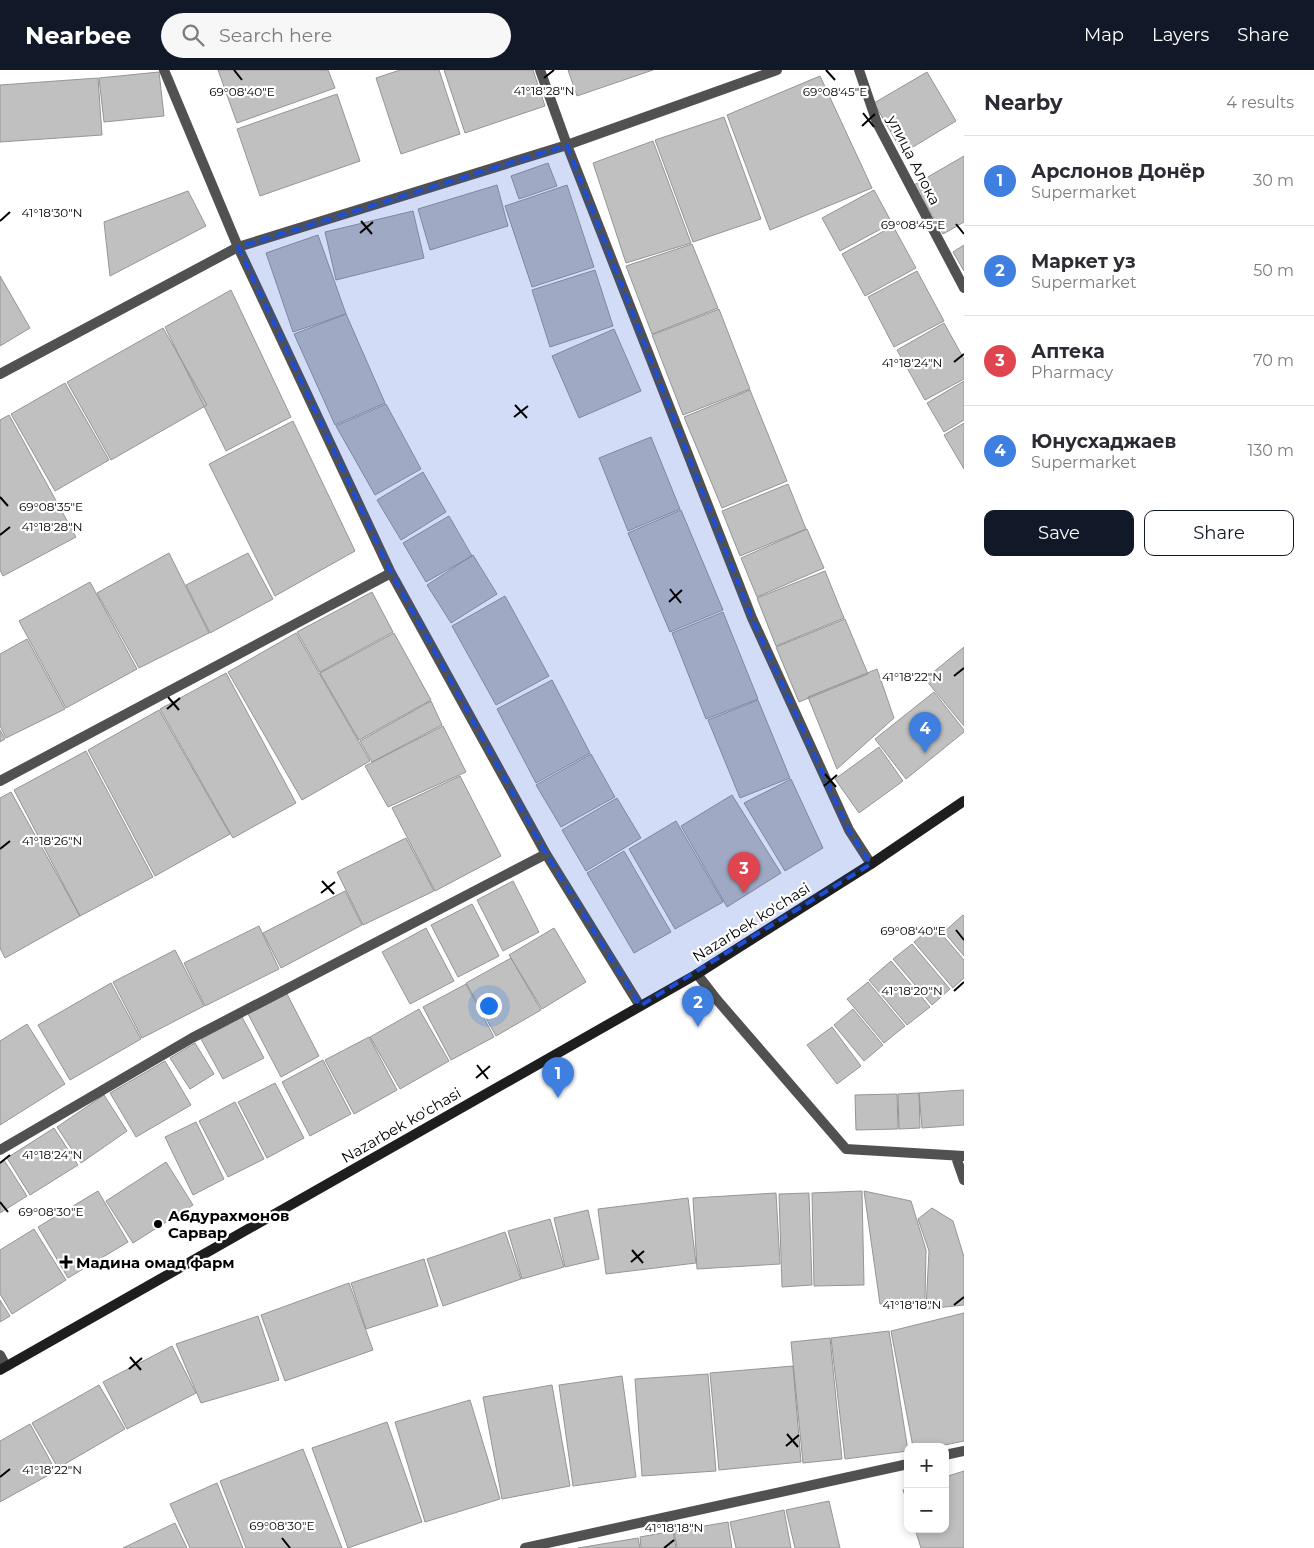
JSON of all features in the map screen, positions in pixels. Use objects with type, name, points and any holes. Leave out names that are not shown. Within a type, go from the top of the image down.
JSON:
[{"type":"main road","name":"Nazarbek ko'chasi","points":[[3,1368],[697,974],[871,864],[964,801]]},
{"type":"street","points":[[164,70],[238,247],[391,573],[546,854],[640,1006]]},
{"type":"street","points":[[540,70],[567,145],[752,618],[849,830],[871,864]]},
{"type":"street","points":[[0,374],[238,247],[567,145],[777,70]]},
{"type":"street","name":"улица Алока","points":[[859,70],[877,123],[964,288]]},
{"type":"street","points":[[0,781],[391,573]]},
{"type":"street","points":[[0,1150],[192,1038],[546,854]]},
{"type":"street","points":[[697,974],[718,1001],[846,1149],[960,1156],[964,1180]]},
{"type":"street","points":[[0,1355],[3,1368]]},
{"type":"street","points":[[949,1454],[964,1451]]},
{"type":"street","points":[[525,1548],[904,1465]]},
{"type":"highlighted area","points":[[567,145],[752,618],[849,830],[871,864],[640,1006],[546,854],[391,573],[238,247]]},
{"type":"building","points":[[218,70],[328,70],[335,88],[237,123]]},
{"type":"building","points":[[400,70],[439,70],[460,134],[401,154],[376,78]]},
{"type":"building","points":[[444,70],[533,70],[545,106],[465,133]]},
{"type":"building","points":[[568,70],[653,70],[577,96]]},
{"type":"building","points":[[159,72],[164,116],[104,122],[99,78]]},
{"type":"building","points":[[927,72],[956,121],[903,153],[874,103]]},
{"type":"building","points":[[820,76],[872,188],[770,230],[727,115]]},
{"type":"building","points":[[98,78],[102,135],[0,142],[0,85]]},
{"type":"building","points":[[337,94],[360,161],[260,196],[237,129]]},
{"type":"building","points":[[724,117],[761,219],[693,242],[655,140]]},
{"type":"building","points":[[653,141],[691,243],[626,263],[593,163]]},
{"type":"building","points":[[964,156],[964,222],[943,234],[914,185]]},
{"type":"building","points":[[548,163],[557,186],[519,199],[511,176]]},
{"type":"building","points":[[497,185],[508,226],[430,250],[418,209]]},
{"type":"building","points":[[567,185],[594,267],[532,287],[505,206]]},
{"type":"building","points":[[874,190],[892,223],[840,251],[822,218]]},
{"type":"building","points":[[188,191],[206,226],[110,276],[104,222]]},
{"type":"building","points":[[413,211],[424,258],[336,280],[325,232]]},
{"type":"building","points":[[893,226],[916,268],[865,296],[842,254]]},
{"type":"building","points":[[318,235],[346,314],[293,332],[266,253]]},
{"type":"building","points":[[692,244],[718,308],[652,334],[626,266]]},
{"type":"building","points":[[964,245],[964,271],[953,252]]},
{"type":"building","points":[[595,270],[613,326],[550,347],[532,290]]},
{"type":"building","points":[[917,271],[944,321],[894,347],[868,297]]},
{"type":"building","points":[[0,276],[30,328],[0,346]]},
{"type":"building","points":[[231,290],[291,417],[226,451],[165,327]]},
{"type":"building","points":[[719,309],[750,389],[683,415],[652,335]]},
{"type":"building","points":[[346,314],[385,403],[335,425],[294,334]]},
{"type":"building","points":[[944,323],[964,359],[964,379],[925,400],[897,350]]},
{"type":"building","points":[[163,328],[207,405],[111,460],[67,382]]},
{"type":"building","points":[[614,329],[641,391],[579,418],[552,356]]},
{"type":"building","points":[[964,381],[964,420],[944,432],[927,403]]},
{"type":"building","points":[[65,383],[109,460],[55,491],[11,414]]},
{"type":"building","points":[[750,390],[787,481],[722,508],[684,417]]},
{"type":"building","points":[[386,404],[421,469],[375,495],[336,426]]},
{"type":"building","points":[[9,415],[76,537],[3,576],[0,570],[0,420]]},
{"type":"building","points":[[293,421],[355,551],[275,596],[209,464]]},
{"type":"building","points":[[964,423],[964,469],[944,435]]},
{"type":"building","points":[[651,437],[680,509],[628,531],[599,458]]},
{"type":"building","points":[[423,472],[446,512],[401,540],[377,500]]},
{"type":"building","points":[[788,484],[806,529],[740,556],[722,511]]},
{"type":"building","points":[[681,510],[723,610],[670,632],[628,533]]},
{"type":"building","points":[[449,516],[472,556],[426,582],[403,543]]},
{"type":"building","points":[[807,529],[824,568],[757,597],[741,558]]},
{"type":"building","points":[[169,553],[209,633],[139,668],[97,593]]},
{"type":"building","points":[[248,553],[273,599],[210,633],[186,585]]},
{"type":"building","points":[[473,555],[497,594],[451,623],[427,585]]},
{"type":"building","points":[[825,571],[844,618],[776,646],[757,598]]},
{"type":"building","points":[[90,582],[137,669],[66,708],[19,621]]},
{"type":"building","points":[[372,592],[393,632],[320,672],[297,632]]},
{"type":"building","points":[[505,596],[549,676],[496,705],[452,626]]},
{"type":"building","points":[[723,612],[758,699],[706,719],[672,633]]},
{"type":"building","points":[[845,619],[868,674],[799,702],[776,647]]},
{"type":"building","points":[[296,633],[370,761],[302,800],[228,672]]},
{"type":"building","points":[[394,633],[431,700],[359,740],[320,673]]},
{"type":"building","points":[[27,639],[65,709],[6,738],[0,726],[0,654]]},
{"type":"building","points":[[964,647],[964,726],[925,679]]},
{"type":"building","points":[[877,669],[894,718],[837,769],[808,697]]},
{"type":"building","points":[[226,673],[296,803],[233,838],[160,709]]},
{"type":"building","points":[[552,680],[590,753],[536,783],[497,709]]},
{"type":"building","points":[[934,692],[964,732],[906,779],[875,739]]},
{"type":"building","points":[[758,700],[790,778],[740,798],[708,720]]},
{"type":"building","points":[[431,701],[442,725],[372,762],[360,741]]},
{"type":"building","points":[[159,710],[230,834],[155,876],[88,750]]},
{"type":"building","points":[[443,726],[466,772],[388,807],[365,766]]},
{"type":"building","points":[[0,730],[5,739],[0,742]]},
{"type":"building","points":[[879,747],[903,781],[859,813],[835,779]]},
{"type":"building","points":[[86,751],[153,877],[80,916],[14,790]]},
{"type":"building","points":[[591,754],[615,797],[561,827],[536,785]]},
{"type":"building","points":[[460,776],[501,856],[435,891],[392,808]]},
{"type":"building","points":[[791,779],[823,848],[785,871],[744,803]]},
{"type":"building","points":[[11,792],[80,916],[5,958],[0,948],[0,798]]},
{"type":"building","points":[[732,795],[781,873],[727,907],[681,826]]},
{"type":"building","points":[[617,798],[641,838],[586,871],[562,830]]},
{"type":"building","points":[[676,821],[723,902],[675,929],[629,849]]},
{"type":"building","points":[[406,838],[434,891],[363,925],[337,872]]},
{"type":"building","points":[[624,851],[671,932],[634,953],[587,873]]},
{"type":"building","points":[[513,881],[539,932],[503,951],[477,900]]},
{"type":"building","points":[[345,891],[362,925],[281,968],[263,933]]},
{"type":"building","points":[[472,904],[499,956],[458,977],[431,925]]},
{"type":"building","points":[[964,916],[964,956],[944,932]]},
{"type":"building","points":[[934,925],[964,960],[964,978],[953,988],[914,942]]},
{"type":"building","points":[[259,926],[279,969],[205,1006],[184,963]]},
{"type":"building","points":[[426,928],[454,981],[410,1004],[382,952]]},
{"type":"building","points":[[554,928],[586,982],[542,1009],[509,955]]},
{"type":"building","points":[[912,944],[950,989],[932,1005],[893,959]]},
{"type":"building","points":[[175,950],[204,1006],[142,1038],[113,982]]},
{"type":"building","points":[[511,958],[541,1010],[496,1036],[466,983]]},
{"type":"building","points":[[891,961],[930,1007],[907,1025],[869,980]]},
{"type":"building","points":[[868,982],[905,1026],[884,1043],[847,999]]},
{"type":"building","points":[[111,983],[141,1039],[70,1080],[38,1025]]},
{"type":"building","points":[[466,984],[494,1037],[451,1060],[423,1007]]},
{"type":"building","points":[[287,994],[319,1056],[281,1077],[248,1014]]},
{"type":"building","points":[[419,1009],[449,1061],[400,1089],[370,1037]]},
{"type":"building","points":[[853,1009],[883,1045],[864,1061],[834,1025]]},
{"type":"building","points":[[242,1017],[264,1058],[223,1079],[201,1039]]},
{"type":"building","points":[[27,1024],[65,1084],[0,1125],[0,1041]]},
{"type":"building","points":[[832,1027],[861,1066],[837,1084],[807,1045]]},
{"type":"building","points":[[369,1037],[397,1090],[354,1114],[325,1060]]},
{"type":"building","points":[[195,1043],[214,1074],[190,1089],[170,1058]]},
{"type":"building","points":[[323,1060],[351,1114],[310,1136],[282,1082]]},
{"type":"building","points":[[165,1061],[191,1105],[136,1137],[110,1093]]},
{"type":"building","points":[[275,1083],[304,1138],[267,1158],[238,1102]]},
{"type":"building","points":[[964,1090],[964,1125],[922,1128],[919,1093]]},
{"type":"building","points":[[919,1093],[920,1128],[899,1129],[898,1094]]},
{"type":"building","points":[[897,1094],[898,1129],[856,1130],[855,1095]]},
{"type":"building","points":[[104,1095],[127,1131],[81,1163],[57,1127]]},
{"type":"building","points":[[235,1102],[264,1159],[228,1177],[199,1121]]},
{"type":"building","points":[[196,1122],[224,1179],[193,1195],[165,1137]]},
{"type":"building","points":[[54,1128],[78,1165],[30,1195],[7,1158]]},
{"type":"building","points":[[4,1160],[27,1196],[0,1213],[0,1163]]},
{"type":"building","points":[[166,1162],[193,1205],[133,1243],[106,1201]]},
{"type":"building","points":[[98,1191],[128,1242],[68,1278],[38,1227]]},
{"type":"building","points":[[862,1191],[864,1285],[814,1286],[812,1193]]},
{"type":"building","points":[[864,1191],[911,1201],[926,1250],[925,1300],[880,1304]]},
{"type":"building","points":[[776,1193],[780,1264],[697,1269],[693,1198]]},
{"type":"building","points":[[809,1193],[812,1285],[782,1287],[779,1194]]},
{"type":"building","points":[[688,1198],[696,1263],[606,1274],[598,1209]]},
{"type":"building","points":[[932,1208],[953,1221],[964,1257],[964,1305],[926,1309],[929,1251],[918,1219]]},
{"type":"building","points":[[588,1210],[599,1259],[565,1267],[554,1218]]},
{"type":"building","points":[[550,1219],[564,1267],[522,1279],[508,1231]]},
{"type":"building","points":[[34,1229],[66,1280],[12,1314],[0,1294],[0,1250]]},
{"type":"building","points":[[505,1232],[521,1279],[443,1306],[427,1259]]},
{"type":"building","points":[[424,1259],[438,1306],[366,1329],[351,1283]]},
{"type":"building","points":[[349,1283],[373,1350],[285,1381],[261,1315]]},
{"type":"building","points":[[0,1300],[10,1316],[0,1322]]},
{"type":"building","points":[[964,1313],[964,1441],[949,1444],[912,1443],[891,1331]]},
{"type":"building","points":[[258,1316],[279,1380],[201,1403],[176,1344]]},
{"type":"building","points":[[889,1331],[907,1443],[904,1443],[904,1452],[845,1459],[831,1338]]},
{"type":"building","points":[[830,1338],[842,1459],[803,1463],[791,1342]]},
{"type":"building","points":[[172,1346],[196,1393],[127,1429],[103,1382]]},
{"type":"building","points":[[793,1366],[801,1462],[719,1470],[710,1373]]},
{"type":"building","points":[[708,1374],[716,1471],[642,1476],[635,1379]]},
{"type":"building","points":[[622,1376],[636,1477],[573,1486],[559,1385]]},
{"type":"building","points":[[99,1385],[125,1429],[58,1468],[32,1423]]},
{"type":"building","points":[[552,1385],[570,1486],[502,1499],[483,1397]]},
{"type":"building","points":[[470,1400],[500,1499],[425,1522],[395,1422]]},
{"type":"building","points":[[387,1422],[422,1522],[348,1548],[312,1448]]},
{"type":"building","points":[[30,1424],[56,1471],[0,1502],[0,1441]]},
{"type":"building","points":[[303,1449],[342,1548],[246,1548],[220,1481]]},
{"type":"building","points":[[964,1471],[964,1548],[921,1548],[916,1533],[949,1533],[949,1476]]},
{"type":"building","points":[[217,1483],[243,1548],[190,1548],[170,1504]]},
{"type":"building","points":[[829,1501],[840,1548],[795,1548],[786,1510]]},
{"type":"building","points":[[784,1510],[791,1548],[736,1548],[730,1522]]},
{"type":"building","points":[[728,1522],[732,1548],[677,1548],[674,1531]]},
{"type":"building","points":[[175,1523],[187,1548],[123,1548]]},
{"type":"building","points":[[673,1531],[676,1548],[641,1548],[640,1537]]},
{"type":"building","points":[[638,1538],[640,1548],[578,1548]]},
{"type":"place","name":"Юнусхаджаев","points":[[925,753]]},
{"type":"place","name":"Аптека","points":[[744,893]]},
{"type":"place","name":"Маркет уз","points":[[698,1027]]},
{"type":"place","name":"Арслонов Донёр","points":[[558,1098]]},
{"type":"place","name":"Абдурахмонов Сарвар","points":[[158,1224]]},
{"type":"place","name":"Мадина омад фарм","points":[[66,1262]]}]
